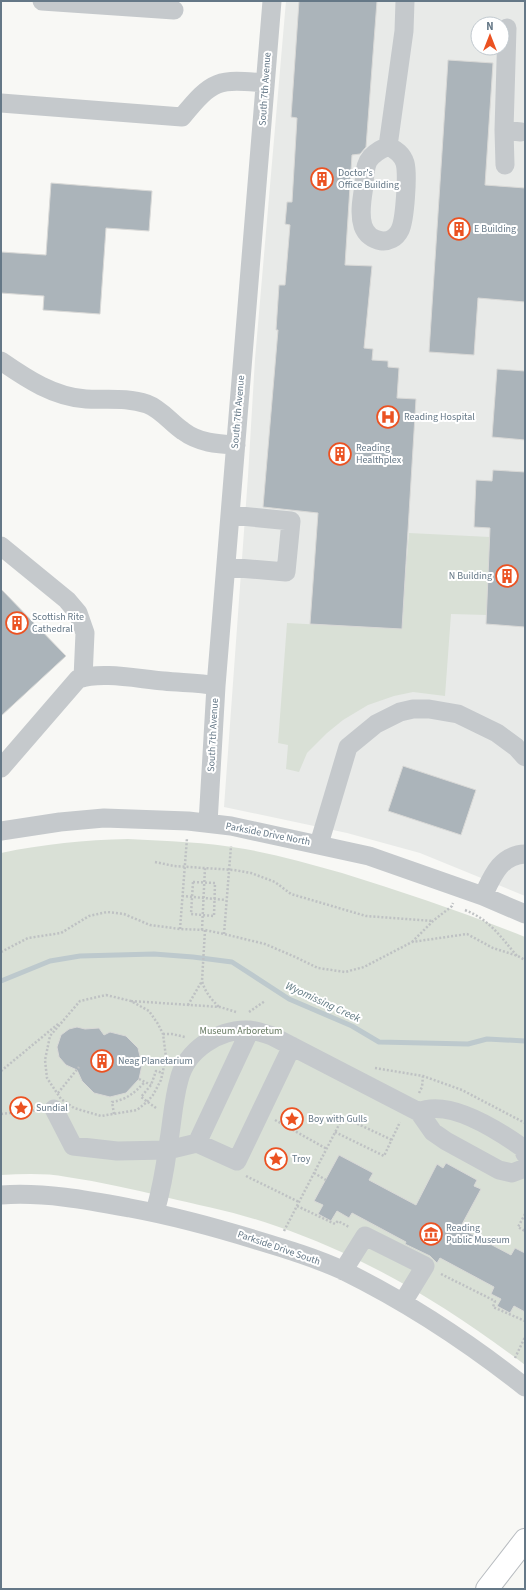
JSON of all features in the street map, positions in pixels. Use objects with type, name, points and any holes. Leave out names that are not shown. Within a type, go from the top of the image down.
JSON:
[{"type":"main road","points":[[487,1589],[525,1540]]},
{"type":"street","points":[[42,1],[143,5],[174,10]]},
{"type":"street","name":"South 7th Avenue","points":[[208,823],[216,686],[272,1]]},
{"type":"street","points":[[388,146],[404,31],[405,1]]},
{"type":"street","points":[[505,165],[513,131],[509,56]]},
{"type":"street","points":[[1,103],[182,116],[197,98],[216,84],[224,81],[236,80],[265,83]]},
{"type":"street","points":[[1,361],[27,378],[57,393],[86,399],[114,398],[136,400],[149,405],[183,431],[199,440],[217,444],[236,445]]},
{"type":"street","points":[[226,567],[286,572],[290,521],[230,515]]},
{"type":"street","points":[[1,546],[67,600],[78,613],[85,633],[83,678]]},
{"type":"street","points":[[1,768],[63,695],[78,680],[87,676],[198,682],[216,686]]},
{"type":"street","points":[[319,844],[348,747],[376,724],[394,714],[413,709],[430,709],[458,714],[496,733],[516,747],[525,757]]},
{"type":"street","name":"Parkside Drive North","points":[[1,831],[60,822],[104,818],[208,823],[247,829],[368,856],[483,896],[525,914]]},
{"type":"street","points":[[483,896],[500,864],[509,858],[525,854]]},
{"type":"street","points":[[249,1022],[272,1036],[419,1112],[433,1132],[446,1141],[499,1170],[512,1174],[525,1168]]},
{"type":"street","points":[[197,1143],[249,1022]]},
{"type":"street","points":[[155,1212],[164,1177],[179,1079],[189,1059],[204,1045],[218,1035],[233,1031],[249,1022]]},
{"type":"street","points":[[56,1101],[73,1146],[117,1151],[168,1150],[197,1143],[237,1161],[292,1046]]},
{"type":"street","points":[[419,1112],[426,1108],[442,1108],[467,1116],[501,1132],[523,1148],[525,1154]]},
{"type":"street","name":"Parkside Drive South","points":[[1,1195],[67,1196],[155,1212],[200,1223],[289,1250],[343,1271],[403,1302],[450,1331],[525,1387]]},
{"type":"street","points":[[343,1271],[365,1236],[425,1266],[403,1302]]},
{"type":"path","points":[[180,929],[187,837]]},
{"type":"path","points":[[224,934],[231,846]]},
{"type":"path","points":[[155,862],[174,866],[251,873],[275,882],[291,894],[366,916],[433,921]]},
{"type":"path","points":[[205,868],[202,915],[204,941],[202,981],[204,989],[210,998],[220,1007]]},
{"type":"path","points":[[193,882],[204,883],[215,883],[214,916],[192,914],[193,882]]},
{"type":"path","points":[[1,952],[28,938],[61,933],[89,916],[107,912],[124,914],[150,925],[203,930],[265,944],[318,968],[344,972],[364,967],[412,942],[433,921],[452,906],[458,887]]},
{"type":"path","points":[[182,896],[226,900]]},
{"type":"path","points":[[452,906],[457,908]]},
{"type":"path","points":[[463,910],[474,914],[490,924],[518,956]]},
{"type":"path","points":[[412,942],[467,934],[493,948],[518,956],[525,960]]},
{"type":"path","points":[[188,1005],[202,981]]},
{"type":"path","points":[[106,995],[131,1001],[149,1011],[163,1034],[166,1057],[163,1073],[153,1095],[137,1110],[101,1116],[74,1108],[61,1099],[56,1101],[47,1078],[45,1060],[50,1036],[80,1001],[106,995]]},
{"type":"path","points":[[249,1022],[255,1007],[265,1001]]},
{"type":"path","points":[[1,1071],[62,1021]]},
{"type":"path","points":[[56,1101],[79,1067]]},
{"type":"path","points":[[142,1096],[151,1084],[156,1073]]},
{"type":"path","points":[[139,1079],[151,1084]]},
{"type":"path","points":[[114,1114],[112,1102],[123,1100],[134,1094],[145,1082]]},
{"type":"path","points":[[260,1112],[327,1149]]},
{"type":"path","points":[[283,1233],[344,1117],[392,1140]]},
{"type":"path","points":[[335,1132],[384,1156],[395,1133]]},
{"type":"path","points":[[237,1161],[241,1174],[299,1202]]},
{"type":"path","points":[[314,1173],[326,1180]]},
{"type":"path","points":[[297,1206],[335,1224],[338,1221],[365,1236]]},
{"type":"path","points":[[525,1214],[518,1227],[525,1231]]},
{"type":"path","points":[[425,1266],[495,1301],[493,1306],[525,1321]]},
{"type":"path","points":[[514,1360],[525,1337]]},
{"type":"shaded area","name":"Reading Hospital","points":[[286,1],[525,1],[525,896],[420,853],[347,833],[224,807],[255,359]]},
{"type":"green space","points":[[409,533],[490,537],[487,615],[451,614],[445,696],[413,692],[394,696],[368,705],[343,720],[327,733],[307,753],[299,772],[286,769],[288,745],[278,743],[287,623],[401,629]]},
{"type":"green space","name":"Museum Arboretum","points":[[128,839],[216,845],[245,849],[282,857],[342,873],[388,888],[457,911],[525,937],[525,1365],[467,1323],[406,1285],[375,1268],[310,1238],[249,1217],[141,1191],[92,1181],[51,1175],[1,1175],[1,853],[64,843]]},
{"type":"building","points":[[299,1],[377,1],[366,147],[360,154],[352,155],[345,265],[372,266],[364,348],[373,349],[372,360],[388,361],[388,367],[399,368],[397,398],[416,399],[402,629],[310,624],[318,513],[263,507],[278,330],[276,330],[279,285],[285,285],[290,225],[285,224],[287,202],[292,202],[297,118],[291,117]]},
{"type":"building","name":"E Building","points":[[448,60],[493,63],[485,185],[525,188],[525,302],[478,298],[474,355],[429,352]]},
{"type":"building","points":[[51,183],[152,191],[149,231],[106,228],[100,314],[43,310],[44,296],[1,293],[1,252],[46,255]]},
{"type":"building","points":[[497,369],[525,371],[525,440],[492,437]]},
{"type":"building","name":"N Building","points":[[493,470],[525,472],[525,627],[486,624],[490,528],[474,527],[476,480],[492,481]]},
{"type":"building","name":"Scottish Rite Cathedral","points":[[1,589],[66,656],[1,716]]},
{"type":"building","points":[[403,766],[476,790],[461,835],[388,811]]},
{"type":"building","name":"Neag Planetarium","points":[[77,1027],[85,1029],[99,1028],[104,1035],[110,1032],[126,1036],[138,1048],[142,1065],[139,1079],[126,1093],[110,1097],[94,1093],[82,1081],[77,1070],[66,1065],[59,1057],[57,1047],[61,1035],[69,1029]]},
{"type":"building","name":"Reading Public Museum","points":[[339,1155],[373,1173],[369,1180],[416,1205],[437,1164],[443,1168],[446,1163],[477,1180],[474,1186],[481,1189],[460,1228],[511,1255],[515,1248],[525,1253],[525,1312],[514,1306],[510,1313],[497,1306],[501,1299],[491,1294],[494,1287],[440,1258],[437,1263],[430,1256],[405,1244],[406,1242],[352,1213],[349,1218],[337,1211],[331,1221],[318,1214],[323,1205],[314,1201]]},
{"type":"waterway","name":"Wyomissing Creek","points":[[1,981],[50,961],[80,956],[154,954],[193,957],[232,962],[289,999],[352,1026],[379,1042],[468,1044],[487,1039],[525,1041]]},
{"type":"place","name":"Doctor's Office Building","points":[[322,179]]},
{"type":"place","name":"E Building","points":[[459,229]]},
{"type":"place","name":"Reading Hospital","points":[[388,417]]},
{"type":"place","name":"Reading Healthplex","points":[[340,454]]},
{"type":"place","name":"N Building","points":[[507,576]]},
{"type":"place","name":"Scottish Rite Cathedral","points":[[17,623]]},
{"type":"place","name":"Neag Planetarium","points":[[102,1061]]},
{"type":"place","name":"Sundial","points":[[21,1108]]},
{"type":"place","name":"Boy with Gulls","points":[[292,1119]]},
{"type":"place","name":"Troy","points":[[276,1159]]},
{"type":"place","name":"Reading Public Museum","points":[[431,1234]]}]
